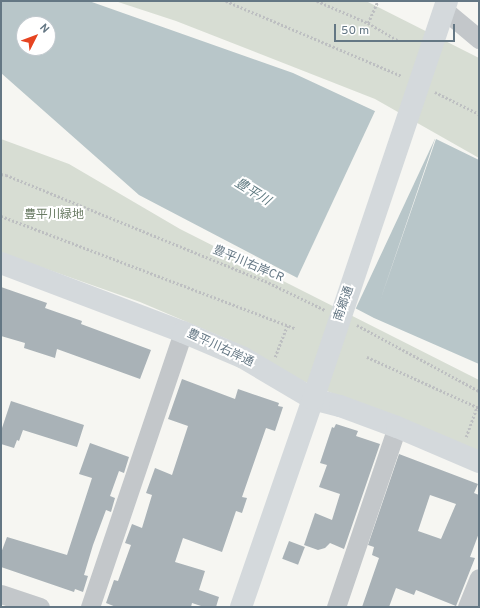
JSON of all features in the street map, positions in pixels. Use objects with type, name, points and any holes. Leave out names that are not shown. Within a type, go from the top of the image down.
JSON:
[{"type":"street","name":"南郷通","points":[[241,607],[316,390],[435,36],[439,4]]},
{"type":"street","points":[[439,4],[479,39]]},
{"type":"street","name":"豊平川右岸通","points":[[1,264],[183,332],[316,390],[340,406],[397,427],[469,457]]},
{"type":"street","points":[[90,607],[183,332]]},
{"type":"street","points":[[336,607],[397,427]]},
{"type":"street","points":[[467,607],[479,578]]},
{"type":"street","points":[[1,594],[40,607]]},
{"type":"path","points":[[226,1],[406,78]]},
{"type":"path","points":[[317,1],[368,23],[398,40]]},
{"type":"path","points":[[368,23],[378,1]]},
{"type":"path","points":[[432,91],[479,114]]},
{"type":"path","name":"豊平川右岸CR","points":[[1,174],[6,174],[265,281],[326,310]]},
{"type":"path","points":[[1,216],[295,328]]},
{"type":"path","points":[[354,323],[479,391]]},
{"type":"path","points":[[274,359],[287,325]]},
{"type":"path","points":[[367,357],[478,408],[469,457]]},
{"type":"green space","points":[[115,1],[366,1],[479,58],[479,158],[375,99],[176,21]]},
{"type":"green space","name":"豊平川緑地","points":[[1,139],[69,164],[180,229],[479,380],[479,455],[284,373],[227,339],[140,302],[1,253]]},
{"type":"water","name":"豊平川","points":[[1,1],[89,1],[293,73],[435,139],[381,298],[436,139],[479,160],[479,364],[374,318],[139,195],[1,73]]},
{"type":"pier","points":[[376,109],[436,137],[356,309],[296,281]]},
{"type":"building","points":[[1,287],[47,303],[45,308],[82,321],[81,324],[151,350],[140,379],[57,349],[55,358],[24,348],[25,343],[1,336]]},
{"type":"building","points":[[182,379],[235,399],[238,389],[279,403],[278,406],[283,407],[275,431],[266,428],[242,497],[247,498],[242,513],[236,511],[222,552],[183,538],[175,562],[205,571],[199,590],[219,597],[216,607],[204,607],[192,603],[191,607],[116,607],[106,603],[114,580],[118,581],[131,545],[125,543],[132,524],[142,528],[152,495],[146,493],[155,468],[172,475],[188,426],[168,419]]},
{"type":"building","points":[[11,401],[84,425],[77,447],[23,430],[19,441],[17,440],[14,448],[1,444],[1,431]]},
{"type":"building","points":[[336,424],[358,431],[356,436],[380,444],[344,549],[330,543],[325,548],[318,550],[304,545],[315,513],[332,520],[340,494],[319,487],[327,465],[320,463],[332,427],[334,428]]},
{"type":"building","points":[[90,443],[129,457],[124,473],[119,471],[110,496],[115,498],[111,512],[106,510],[93,545],[84,575],[88,576],[83,592],[75,589],[74,592],[1,567],[1,553],[7,537],[67,555],[92,478],[79,474]]},
{"type":"building","points":[[399,454],[478,484],[474,493],[479,495],[479,533],[470,557],[475,558],[456,606],[416,590],[414,595],[396,588],[389,607],[362,607],[379,558],[372,555],[374,547],[368,545]],"holes":[[[430,495],[456,504],[441,539],[418,531]]]},
{"type":"building","points":[[289,541],[305,547],[298,565],[282,559]]}]
